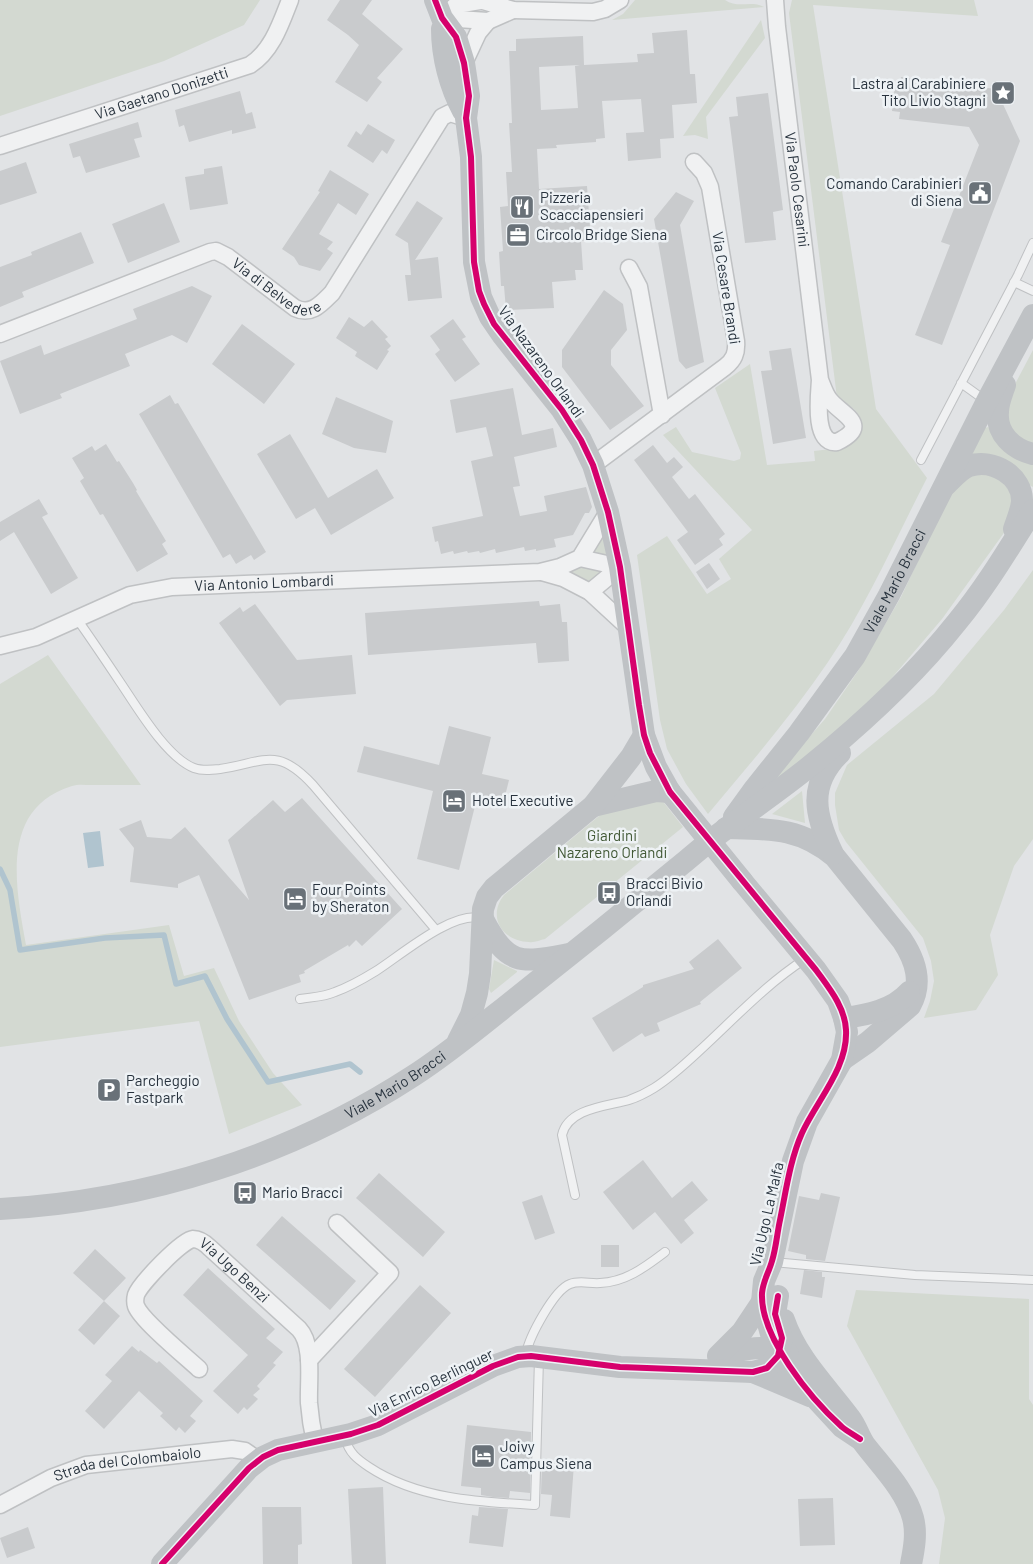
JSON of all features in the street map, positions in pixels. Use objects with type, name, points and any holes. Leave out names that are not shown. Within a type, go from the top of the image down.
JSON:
[{"type":"street","name":"Via Gaetano Donizetti","points":[[0,146],[250,65],[258,60],[270,45],[290,0]]},
{"type":"street","points":[[438,9],[480,0],[514,10],[592,12],[605,9],[620,0]]},
{"type":"street","name":"Via Paolo Cesarini","points":[[775,0],[820,380]]},
{"type":"street","points":[[438,9],[488,21]]},
{"type":"street","name":"Via Nazareno Orlandi","points":[[438,9],[456,37],[464,63],[469,96],[466,118],[471,157],[474,262],[478,286],[484,304],[498,330],[562,410],[581,440],[593,465],[608,512],[620,567],[644,735],[656,767],[670,792]]},
{"type":"street","name":"Via Nazareno Orlandi","points":[[438,9],[451,83],[456,99],[466,118]]},
{"type":"street","points":[[464,63],[478,33],[488,21],[514,10]]},
{"type":"street","name":"Via di Belvedere","points":[[0,334],[216,251],[228,257],[294,308],[301,311],[311,310],[332,293],[442,117],[450,113],[466,118]]},
{"type":"street","name":"Via Cesare Brandi","points":[[593,465],[662,415],[729,364],[735,357],[737,350],[710,187],[704,173],[694,162]]},
{"type":"street","points":[[629,268],[639,287],[662,415]]},
{"type":"street","name":"Viale Mario Bracci","points":[[726,828],[855,656],[889,595],[1033,315]]},
{"type":"street","points":[[1015,348],[998,415],[999,424],[1009,442],[1018,449],[1033,454]]},
{"type":"street","points":[[944,488],[956,475],[969,466],[983,465],[996,466],[1005,470],[1015,479],[1021,491],[1022,503],[1013,531],[975,599]]},
{"type":"street","name":"Viale Mario Bracci","points":[[0,1209],[76,1201],[192,1178],[292,1142],[352,1112],[414,1076],[456,1046],[572,954],[726,828],[762,804],[810,766],[877,708],[938,645],[975,599],[1033,510]]},
{"type":"street","points":[[608,512],[580,558],[620,567]]},
{"type":"street","name":"Via Antonio Lombardi","points":[[0,646],[36,637],[130,595],[179,586],[540,572],[560,567],[580,558]]},
{"type":"street","points":[[590,592],[620,567]]},
{"type":"street","name":"Via Antonio Lombardi","points":[[540,572],[563,578],[590,592],[629,628]]},
{"type":"street","name":"Via Ugo La Malfa","points":[[842,1060],[868,1042],[906,1011],[914,1000],[917,983],[914,962],[907,948],[835,857],[823,832],[819,818],[818,798],[820,782],[827,766],[860,733],[877,708]]},
{"type":"street","points":[[456,1046],[470,1016],[477,993],[480,974],[484,903],[490,892],[593,806],[631,757],[644,735]]},
{"type":"street","points":[[593,806],[656,792],[670,792]]},
{"type":"street","name":"Via Ugo La Malfa","points":[[670,792],[807,958],[838,1001],[844,1018],[846,1032],[842,1060],[807,1122],[797,1145],[772,1262],[764,1280],[770,1299],[769,1327],[780,1350],[800,1381],[823,1396],[852,1421],[860,1439],[905,1498],[913,1518],[915,1540],[911,1564]]},
{"type":"street","name":"Via Ugo La Malfa","points":[[726,828],[770,829],[793,833],[816,842],[835,857]]},
{"type":"street","points":[[483,919],[499,946],[515,957],[532,961],[572,954]]},
{"type":"street","points":[[844,1018],[870,1014],[893,1005],[907,995],[917,983]]},
{"type":"street","points":[[308,1360],[390,1273],[337,1223]]},
{"type":"street","name":"Via Ugo Benzi","points":[[199,1369],[147,1321],[137,1308],[135,1302],[136,1296],[146,1282],[182,1244],[192,1239],[200,1240],[207,1245],[299,1329],[306,1340],[310,1416],[315,1442]]},
{"type":"street","points":[[698,1370],[721,1354],[770,1299]]},
{"type":"street","name":"Via Ugo La Malfa","points":[[770,1299],[783,1315],[791,1337],[806,1360],[823,1396]]},
{"type":"street","points":[[721,1354],[763,1347],[780,1350]]},
{"type":"street","name":"Via Enrico Berlinguer","points":[[162,1564],[243,1474],[258,1460],[278,1450],[344,1436],[388,1420],[511,1358],[532,1356],[620,1367],[753,1372],[761,1371],[772,1364],[780,1350]]},
{"type":"street","name":"Via Enrico Berlinguer","points":[[753,1372],[798,1391],[823,1396]]},
{"type":"street","name":"Strada del Colombaiolo","points":[[0,1505],[74,1468],[98,1462],[232,1449],[245,1451],[258,1460]]},
{"type":"lane","points":[[921,460],[1033,243]]},
{"type":"lane","points":[[1014,282],[1033,291]]},
{"type":"lane","points":[[961,383],[987,402]]},
{"type":"lane","points":[[77,619],[150,726],[186,764],[203,770],[224,768],[266,759],[284,762],[298,770],[436,930]]},
{"type":"lane","points":[[300,999],[323,996],[340,990],[376,971],[436,930],[468,917],[483,919]]},
{"type":"lane","points":[[575,1195],[562,1135],[563,1129],[571,1120],[585,1112],[631,1099],[654,1088],[679,1069],[763,992],[807,958]]},
{"type":"lane","points":[[344,1436],[349,1450],[354,1456],[386,1478],[409,1487],[473,1501],[535,1505],[530,1338],[552,1302],[566,1286],[577,1282],[602,1283],[624,1279],[641,1270],[665,1252]]},
{"type":"lane","points":[[772,1262],[915,1275],[1033,1280]]},
{"type":"green space","points":[[0,0],[260,0],[244,25],[164,61],[0,116]]},
{"type":"green space","points":[[635,0],[725,0],[735,4],[754,4],[764,7],[612,20],[623,14]]},
{"type":"green space","points":[[792,0],[974,0],[978,16],[813,5],[876,409],[927,478],[868,595],[828,662],[785,720],[708,814],[686,784],[667,749],[660,720],[637,555],[667,536],[707,594],[731,579],[719,559],[752,530],[663,435],[676,427],[692,452],[734,461],[740,459],[741,453],[715,388],[750,364],[767,465],[815,461],[814,451],[844,447],[854,440],[862,425],[859,415],[850,406],[837,398],[789,13]]},
{"type":"green space","points":[[761,20],[765,38],[706,117],[708,139],[695,135],[683,136]]},
{"type":"green space","points":[[1033,350],[1033,446],[1010,433],[1005,403]]},
{"type":"green space","points":[[988,427],[1033,462],[1033,487],[969,454],[985,428]]},
{"type":"green space","points":[[965,475],[997,475],[1013,495],[1006,530],[942,619],[873,700],[780,782],[775,776],[825,719],[858,671],[901,597],[953,487]]},
{"type":"green space","points":[[602,532],[608,558],[590,552]]},
{"type":"green space","points":[[576,565],[597,567],[600,575],[588,581],[582,580],[571,573]]},
{"type":"green space","points":[[1033,570],[1033,839],[1014,866],[990,935],[998,975],[976,1010],[924,1018],[934,981],[931,961],[923,938],[846,842],[839,830],[835,793],[847,765],[934,694],[1004,610]]},
{"type":"green space","points":[[48,655],[141,785],[74,785],[49,797],[33,812],[23,830],[18,851],[18,898],[26,945],[169,925],[184,976],[214,968],[239,1021],[273,1073],[302,1105],[229,1134],[199,1021],[0,1047],[0,684]]},
{"type":"green space","points":[[802,791],[805,823],[772,814]]},
{"type":"green space","name":"Giardini Nazareno Orlandi","points":[[661,799],[683,827],[545,939],[533,942],[519,941],[511,937],[500,926],[497,919],[497,911],[504,895],[605,811]]},
{"type":"green space","points":[[494,960],[517,972],[491,993],[489,989]]},
{"type":"green space","points":[[856,1290],[1029,1299],[1029,1399],[1033,1405],[1033,1564],[939,1564],[945,1518],[938,1490],[847,1326]]},
{"type":"water","points":[[100,831],[104,866],[88,868],[83,833]]},
{"type":"building","points":[[340,0],[372,0],[362,14],[403,49],[377,78],[382,82],[367,102],[335,82],[359,45],[327,20]]},
{"type":"building","points":[[687,30],[690,74],[695,74],[697,103],[672,105],[674,138],[660,139],[661,158],[628,161],[626,133],[644,132],[641,99],[602,101],[605,138],[596,139],[596,142],[556,145],[557,148],[537,149],[539,189],[587,186],[591,241],[581,241],[583,270],[575,270],[576,280],[552,282],[554,308],[506,310],[504,286],[501,286],[499,252],[503,251],[500,207],[508,206],[506,172],[512,172],[509,123],[512,123],[509,51],[516,51],[516,39],[583,36],[584,65],[638,62],[637,54],[654,53],[652,33]],"holes":[[[580,65],[575,66],[578,108],[541,110],[539,67]]]},
{"type":"building","name":"Comando Carabinieri di Siena","points":[[901,77],[996,89],[1020,141],[942,345],[915,335],[950,245],[941,242],[979,145],[969,127],[899,119],[900,112],[892,111],[895,85],[900,86]]},
{"type":"building","points":[[240,91],[246,114],[252,112],[256,128],[232,134],[232,130],[189,142],[184,125],[179,127],[175,110]]},
{"type":"building","points":[[768,93],[783,210],[773,212],[776,240],[745,243],[729,117],[738,116],[736,97]]},
{"type":"building","points":[[138,122],[142,137],[134,139],[140,157],[86,173],[80,156],[73,158],[69,144]]},
{"type":"building","points":[[368,124],[395,140],[387,154],[382,150],[373,163],[347,146],[356,131],[361,135]]},
{"type":"building","points":[[26,162],[37,193],[0,205],[0,171]]},
{"type":"building","points":[[222,166],[228,204],[190,210],[185,177],[204,174],[204,169]]},
{"type":"building","points":[[330,170],[369,194],[356,215],[338,203],[319,234],[333,242],[327,249],[333,253],[320,271],[299,265],[294,257],[282,249],[320,192],[318,191]]},
{"type":"building","points":[[676,192],[694,201],[680,225],[704,362],[686,369],[679,361],[654,219]]},
{"type":"building","points":[[417,201],[443,218],[415,260],[438,257],[442,298],[408,301],[405,275],[411,275],[408,243],[395,235]]},
{"type":"building","points":[[164,203],[180,242],[128,263],[112,224]]},
{"type":"building","points":[[81,232],[94,263],[22,292],[24,297],[0,307],[0,267],[32,255],[31,252]]},
{"type":"building","points":[[192,286],[212,296],[187,343],[172,335],[125,354],[130,366],[60,394],[62,398],[20,414],[0,361],[41,345],[44,355],[137,319],[133,309]]},
{"type":"building","points":[[604,290],[623,304],[627,330],[611,350],[611,365],[644,406],[610,430],[562,367],[562,350]]},
{"type":"building","points":[[349,317],[364,327],[372,320],[388,337],[385,339],[391,346],[377,370],[355,356],[357,352],[336,338]]},
{"type":"building","points":[[453,319],[466,337],[462,339],[480,364],[455,382],[435,354],[440,350],[430,336]]},
{"type":"building","points":[[242,324],[295,364],[264,404],[212,364]]},
{"type":"building","points":[[791,348],[806,438],[773,444],[761,371],[772,370],[769,351]]},
{"type":"building","points":[[513,388],[522,435],[553,428],[557,447],[514,457],[520,486],[513,487],[520,516],[547,511],[544,496],[586,487],[592,507],[589,513],[585,513],[573,535],[554,539],[556,547],[536,551],[536,549],[525,551],[524,547],[496,553],[495,549],[480,553],[479,551],[468,553],[467,551],[454,554],[453,551],[441,554],[438,541],[435,542],[432,527],[483,516],[471,461],[493,456],[486,427],[456,433],[450,400]]},
{"type":"building","points":[[170,395],[175,404],[178,403],[266,552],[254,560],[251,555],[236,564],[230,554],[223,558],[139,414]]},
{"type":"building","points":[[336,397],[393,421],[386,453],[354,448],[322,434]]},
{"type":"building","points":[[290,434],[328,498],[377,469],[394,498],[331,535],[315,508],[296,519],[257,454]]},
{"type":"building","points":[[106,444],[133,483],[166,541],[162,544],[168,554],[137,572],[103,514],[100,515],[80,481],[84,478],[72,458],[92,446],[95,451]]},
{"type":"building","points":[[653,445],[667,463],[674,457],[683,467],[672,477],[689,499],[695,494],[725,534],[719,539],[723,545],[695,565],[677,540],[688,532],[634,460]]},
{"type":"building","points":[[39,499],[48,514],[42,517],[78,578],[51,594],[14,532],[0,541],[0,522]]},
{"type":"building","points":[[709,563],[720,579],[707,589],[696,572]]},
{"type":"building","points":[[539,601],[540,606],[560,604],[562,622],[567,622],[569,661],[538,663],[536,643],[368,655],[365,613]]},
{"type":"building","points":[[255,604],[297,660],[352,655],[356,694],[287,700],[280,706],[219,623],[240,607],[243,612]]},
{"type":"building","name":"Hotel Executive","points":[[449,726],[491,737],[482,774],[509,780],[503,804],[477,798],[459,870],[417,859],[433,791],[357,772],[364,746],[439,765]]},
{"type":"building","points":[[302,798],[402,909],[362,946],[356,940],[349,947],[348,945],[304,971],[305,973],[299,975],[301,982],[249,1000],[199,875],[178,884],[178,888],[130,882],[134,848],[119,829],[141,820],[147,837],[171,839],[185,827],[249,900],[228,840],[273,800],[285,812]]},
{"type":"building","points":[[718,939],[742,968],[700,1002],[701,1004],[657,1023],[660,1031],[645,1037],[642,1033],[613,1052],[592,1018],[643,987],[643,985],[694,969],[689,962]]},
{"type":"building","points":[[643,1160],[672,1198],[692,1181],[708,1200],[684,1220],[694,1233],[681,1244],[655,1212],[633,1230],[603,1192]]},
{"type":"building","points":[[379,1173],[445,1232],[423,1257],[356,1198]]},
{"type":"building","points":[[821,1193],[840,1197],[825,1261],[806,1259],[806,1255],[788,1251],[799,1196],[819,1200]]},
{"type":"building","points":[[542,1195],[555,1233],[535,1240],[522,1202]]},
{"type":"building","points":[[282,1216],[356,1281],[330,1310],[256,1245]]},
{"type":"building","points":[[601,1245],[619,1245],[619,1267],[601,1267]]},
{"type":"building","points":[[95,1249],[126,1278],[104,1301],[73,1273]]},
{"type":"building","points":[[208,1268],[275,1329],[266,1338],[283,1352],[273,1363],[276,1365],[257,1386],[260,1389],[253,1395],[258,1399],[247,1410],[244,1407],[238,1414],[213,1391],[248,1355],[183,1295]]},
{"type":"building","points":[[804,1270],[822,1272],[822,1277],[825,1277],[822,1298],[800,1294]]},
{"type":"building","points":[[420,1285],[451,1313],[375,1397],[344,1369]]},
{"type":"building","points":[[104,1301],[120,1316],[94,1345],[78,1330]]},
{"type":"building","points":[[132,1346],[157,1363],[159,1361],[203,1401],[190,1416],[196,1421],[185,1433],[179,1427],[176,1431],[160,1416],[163,1413],[139,1391],[104,1429],[85,1411],[112,1381],[105,1375]]},
{"type":"building","name":"Joivy Campus Siena","points":[[467,1425],[531,1432],[530,1493],[510,1491],[509,1498],[493,1497],[481,1495],[481,1488],[461,1486]]},
{"type":"building","points":[[542,1462],[574,1464],[570,1518],[550,1516],[552,1495],[541,1494]]},
{"type":"building","points":[[383,1487],[386,1564],[352,1564],[348,1489]]},
{"type":"building","points":[[833,1498],[835,1545],[800,1546],[798,1499]]},
{"type":"building","points":[[262,1507],[301,1507],[302,1544],[298,1545],[298,1564],[263,1564]]},
{"type":"building","points":[[479,1507],[508,1509],[503,1547],[469,1543],[472,1515],[478,1516]]},
{"type":"building","points":[[28,1527],[35,1548],[7,1558],[0,1538]]},
{"type":"waterway","points":[[0,869],[10,890],[20,950],[105,938],[164,935],[176,984],[205,976],[227,1019],[268,1082],[350,1064],[360,1072]]},
{"type":"cycle path","points":[[435,0],[442,18],[456,37],[464,63],[469,96],[466,118],[471,157],[474,262],[479,291],[494,324],[562,410],[581,440],[593,465],[608,512],[620,567],[639,705],[644,735],[650,753],[670,792],[816,970],[836,998],[843,1013],[846,1030],[842,1057],[837,1071],[802,1133],[794,1154],[771,1265],[762,1293],[769,1328],[789,1366],[829,1415],[842,1427],[860,1439]]},
{"type":"cycle path","points":[[162,1564],[249,1468],[263,1457],[278,1450],[351,1434],[378,1425],[493,1366],[518,1357],[531,1356],[620,1367],[753,1372],[767,1368],[778,1356],[782,1338],[775,1314],[778,1296]]},
{"type":"place","name":"Lastra al Carabiniere Tito Livio Stagni","points":[[1003,93]]},
{"type":"place","name":"Comando Carabinieri di Siena","points":[[980,193]]},
{"type":"place","name":"Pizzeria Scacciapensieri","points":[[522,207]]},
{"type":"place","name":"Circolo Bridge Siena","points":[[518,235]]},
{"type":"place","name":"Hotel Executive","points":[[454,801]]},
{"type":"place","name":"Bracci Bivio Orlandi","points":[[609,893]]},
{"type":"place","name":"Four Points by Sheraton","points":[[295,899]]},
{"type":"place","name":"Parcheggio Fastpark","points":[[109,1090]]},
{"type":"place","name":"Mario Bracci","points":[[245,1193]]},
{"type":"place","name":"Joivy Campus Siena","points":[[483,1456]]}]
